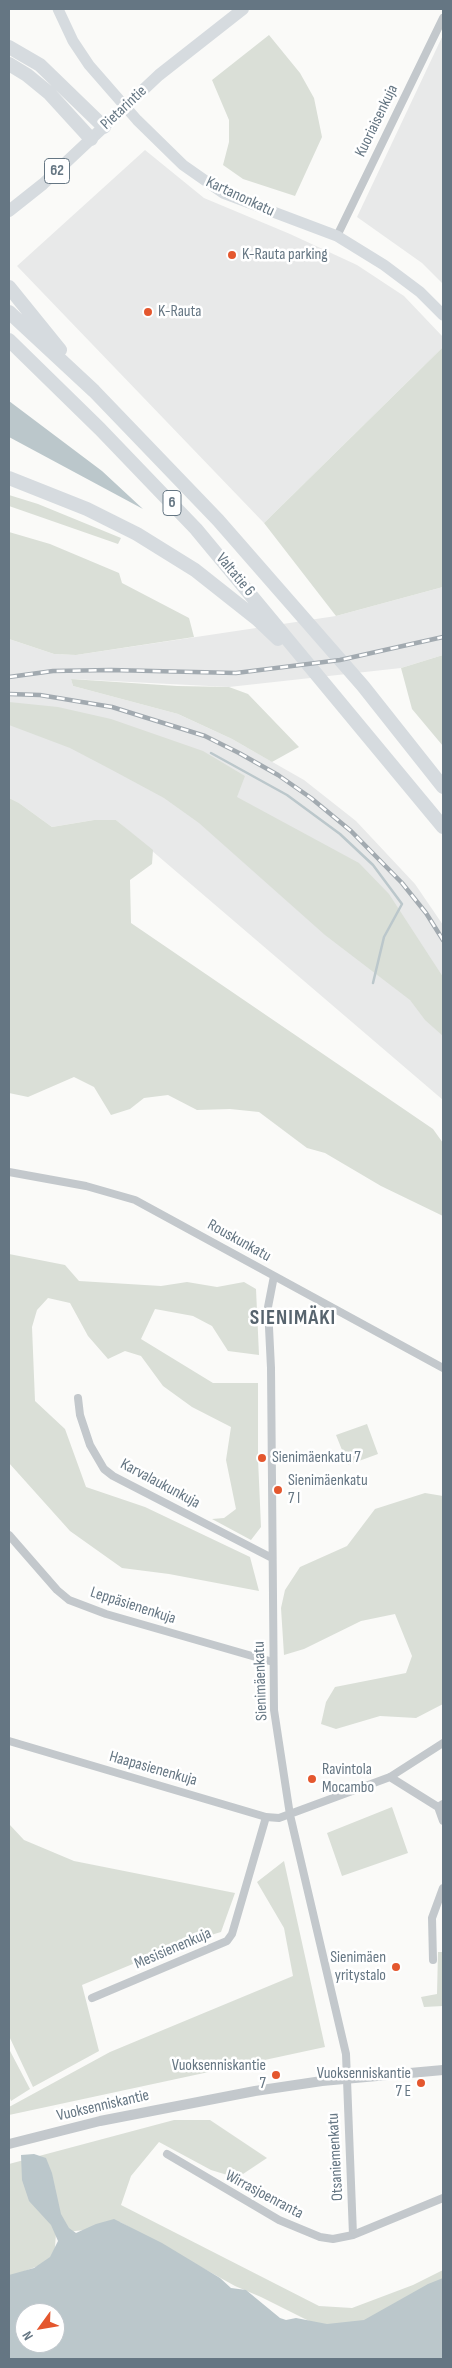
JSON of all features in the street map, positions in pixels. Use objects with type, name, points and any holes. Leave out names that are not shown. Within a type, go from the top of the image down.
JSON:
[{"type":"highway","points":[[9,47],[40,65],[104,128]]},
{"type":"highway","points":[[9,64],[27,75],[49,93],[91,139]]},
{"type":"highway","points":[[9,287],[94,390]]},
{"type":"highway","name":"Valtatie 6","points":[[9,312],[94,390],[218,520],[310,624],[443,787]]},
{"type":"highway","name":"Valtatie 6","points":[[9,340],[100,429],[196,528],[443,827]]},
{"type":"highway","points":[[9,478],[87,509],[136,534],[195,570],[257,619],[321,679]]},
{"type":"main road","name":"Kartanonkatu","points":[[58,9],[73,41],[89,65],[137,120],[183,165],[203,180],[245,203],[337,236],[384,264],[420,292],[443,315]]},
{"type":"main road","name":"Pietarintie","points":[[9,211],[43,184],[160,75],[243,9]]},
{"type":"street","name":"Kuoriaisenkuja","points":[[337,236],[443,18]]},
{"type":"street","name":"Rouskunkatu","points":[[9,1172],[86,1186],[135,1200],[443,1368]]},
{"type":"street","name":"Sienimäenkatu","points":[[274,1276],[268,1307],[271,1368],[275,1724],[290,1815],[346,2054],[346,2079]]},
{"type":"street","name":"Karvalaukunkuja","points":[[78,1398],[80,1415],[90,1445],[96,1458],[109,1472],[272,1558]]},
{"type":"street","name":"Leppäsienenkuja","points":[[9,1535],[58,1590],[70,1600],[106,1614],[273,1662]]},
{"type":"street","name":"Haapasienenkuja","points":[[9,1741],[266,1816],[279,1818],[390,1776],[443,1743]]},
{"type":"street","points":[[390,1776],[441,1806],[443,1821]]},
{"type":"street","name":"Mesisienenkuja","points":[[92,1998],[227,1940],[232,1934],[266,1816]]},
{"type":"street","points":[[433,1960],[432,1918],[443,1888]]},
{"type":"street","name":"Vuoksenniskantie","points":[[9,2144],[100,2121],[187,2103],[346,2079],[443,2070]]},
{"type":"street","name":"Otsaniemenkatu","points":[[346,2079],[353,2235]]},
{"type":"street","name":"Wirrasjoenranta","points":[[167,2154],[251,2205],[302,2231],[333,2240],[353,2235],[443,2198]]},
{"type":"shaded area","points":[[269,35],[300,73],[314,98],[322,137],[295,196],[243,179],[223,165],[229,142],[229,120],[212,80]]},
{"type":"shaded area","points":[[443,35],[443,284],[422,263],[357,217]]},
{"type":"shaded area","points":[[145,150],[204,198],[290,234],[357,265],[404,296],[443,337],[443,347],[264,523],[17,266]]},
{"type":"shaded area","points":[[443,347],[443,587],[336,616],[264,523]]},
{"type":"shaded area","points":[[9,401],[102,471],[143,509],[9,437]]},
{"type":"shaded area","points":[[9,495],[38,504],[121,538],[118,544],[9,506]]},
{"type":"shaded area","points":[[9,532],[50,544],[119,573],[122,583],[189,618],[194,637],[76,655],[54,654],[9,639]]},
{"type":"shaded area","points":[[443,587],[443,655],[401,668],[229,687],[71,679],[73,686],[178,714],[232,739],[304,780],[356,821],[415,884],[443,925],[443,1100],[116,820],[94,820],[52,827],[9,798],[9,639],[54,654],[76,655],[336,616]]},
{"type":"shaded area","points":[[443,655],[443,746],[412,709],[401,668]]},
{"type":"shaded area","points":[[71,679],[177,686],[229,687],[248,694],[299,747],[272,762],[232,739],[178,714],[73,686]]},
{"type":"shaded area","points":[[9,702],[58,707],[111,719],[203,751],[245,776],[237,797],[359,863],[389,894],[443,977],[443,1036],[425,1020],[410,1000],[325,935],[199,823],[164,798],[70,748],[9,725]]},
{"type":"shaded area","points":[[9,798],[52,827],[94,820],[116,820],[153,850],[152,864],[130,880],[131,923],[433,1129],[443,1143],[443,1216],[381,1186],[325,1153],[307,1148],[259,1112],[230,1109],[197,1110],[168,1095],[144,1098],[130,1109],[111,1115],[94,1087],[74,1077],[28,1097],[9,1093]]},
{"type":"shaded area","points":[[9,1254],[65,1265],[79,1281],[161,1286],[187,1282],[217,1287],[244,1282],[256,1289],[259,1355],[228,1351],[212,1326],[193,1316],[155,1309],[141,1339],[213,1383],[258,1383],[258,1459],[261,1527],[251,1540],[212,1519],[224,1518],[236,1509],[226,1460],[231,1427],[192,1407],[163,1386],[141,1356],[125,1351],[108,1359],[88,1336],[70,1303],[48,1298],[37,1310],[32,1327],[35,1401],[65,1429],[86,1487],[145,1507],[250,1557],[259,1591],[169,1574],[122,1568],[70,1531],[9,1463]]},
{"type":"shaded area","points":[[367,1424],[378,1454],[348,1465],[336,1435]]},
{"type":"shaded area","points":[[425,1493],[443,1496],[443,1704],[416,1718],[380,1716],[336,1729],[321,1724],[326,1702],[335,1687],[406,1673],[412,1656],[395,1614],[361,1621],[304,1649],[284,1655],[281,1608],[285,1590],[300,1567],[347,1546],[375,1509]]},
{"type":"shaded area","points":[[392,1807],[408,1853],[342,1876],[327,1833]]},
{"type":"shaded area","points":[[9,1824],[24,1840],[74,1861],[235,1893],[221,1932],[181,1944],[82,1985],[99,2051],[33,2087],[9,2036]]},
{"type":"shaded area","points":[[284,1861],[325,2047],[9,2115],[9,2107],[110,2052],[293,1976],[284,1928],[257,1882]]},
{"type":"shaded area","points":[[438,1952],[443,1952],[443,2006],[424,2007],[421,1997],[437,1994]]},
{"type":"shaded area","points":[[9,2049],[30,2089],[11,2101],[9,2096]]},
{"type":"shaded area","points":[[174,2120],[210,2120],[267,2158],[237,2178],[211,2170],[159,2142],[131,2176],[121,2205],[319,2306],[352,2308],[413,2285],[443,2270],[443,2291],[403,2309],[349,2325],[319,2326],[235,2286],[120,2222],[85,2230],[56,2233],[54,2260],[9,2277],[9,2164]]},
{"type":"shaded area","points":[[34,2154],[46,2158],[52,2173],[61,2214],[69,2228],[76,2233],[96,2224],[114,2219],[162,2243],[220,2278],[231,2288],[246,2290],[280,2318],[286,2320],[296,2318],[327,2324],[364,2320],[428,2284],[443,2278],[443,2359],[9,2359],[9,2275],[34,2268],[50,2257],[58,2241],[51,2225],[29,2201],[22,2180],[21,2155]]},
{"type":"waterway","points":[[211,753],[287,795],[340,834],[373,865],[402,904],[384,937],[373,983]]},
{"type":"railway","points":[[9,677],[53,671],[111,670],[236,673],[340,660],[443,637]]},
{"type":"railway","points":[[9,694],[40,695],[112,707],[205,736],[278,775],[311,798],[351,831],[402,883],[426,913],[443,940]]},
{"type":"place","name":"K-Rauta parking","points":[[232,255]]},
{"type":"place","name":"K-Rauta","points":[[148,312]]},
{"type":"place","name":"Sienimäenkatu 7","points":[[262,1458]]},
{"type":"place","name":"Sienimäenkatu 7 I","points":[[278,1490]]},
{"type":"place","name":"Ravintola Mocambo","points":[[312,1779]]},
{"type":"place","name":"Sienimäen yritystalo","points":[[396,1967]]},
{"type":"place","name":"Vuoksenniskantie 7","points":[[276,2075]]},
{"type":"place","name":"Vuoksenniskantie 7 E","points":[[421,2083]]},
{"type":"district","name":"SIENIMÄKI","points":[[293,1319]]}]
